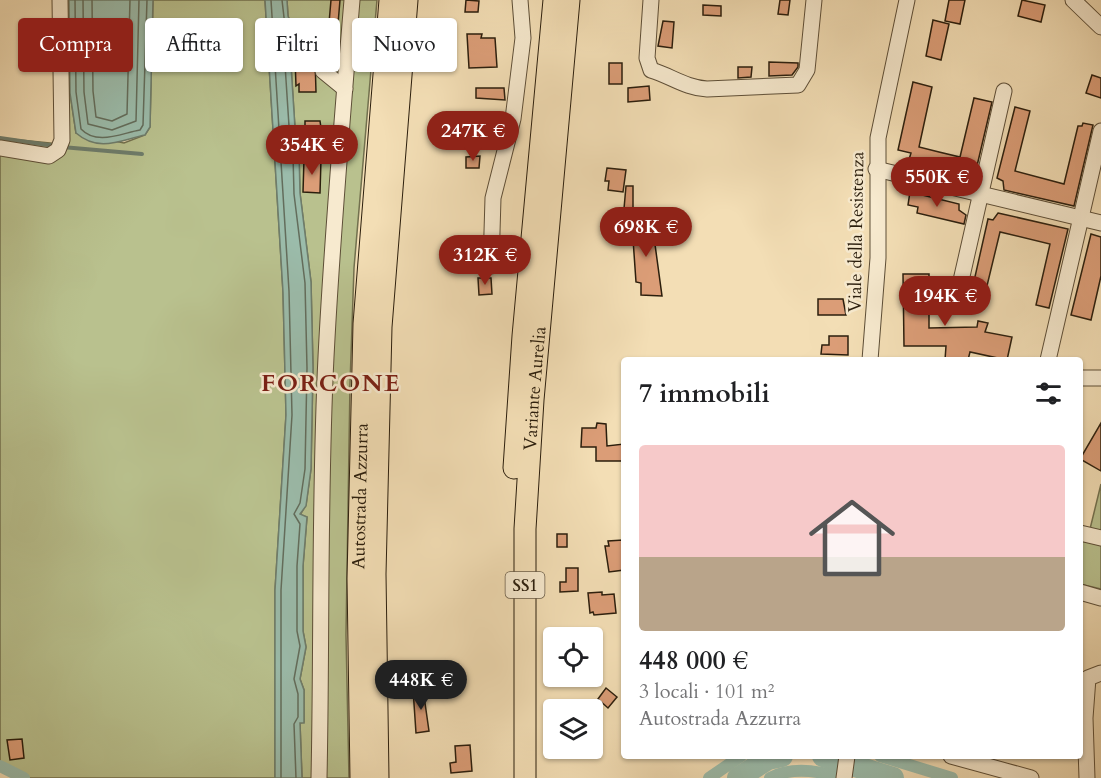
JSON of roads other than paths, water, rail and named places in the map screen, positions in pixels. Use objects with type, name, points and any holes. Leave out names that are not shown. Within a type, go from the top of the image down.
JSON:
[{"type":"highway","name":"Autostrada Azzurra","points":[[361,778],[358,579],[364,336],[390,0]]},
{"type":"highway","name":"Autostrada Azzurra","points":[[378,778],[375,564],[381,339],[407,0]]},
{"type":"highway","name":"Variante Aurelia","points":[[518,774],[511,529],[531,338],[554,0]]},
{"type":"highway","name":"Variante Aurelia","points":[[531,338],[569,0]]},
{"type":"street","points":[[0,148],[49,156],[60,146],[60,0]]},
{"type":"street","points":[[320,778],[319,567],[332,166],[340,137],[352,0]]},
{"type":"street","points":[[491,266],[494,198],[513,119],[523,38],[520,0]]},
{"type":"street","points":[[651,0],[647,58],[651,70],[694,89],[707,89],[798,85],[807,70],[814,0]]},
{"type":"street","name":"Viale della Resistenza","points":[[870,357],[878,258],[876,169],[878,138],[907,0]]},
{"type":"street","points":[[1073,0],[1101,27]]},
{"type":"street","points":[[323,72],[345,89]]},
{"type":"street","points":[[960,285],[1004,91]]},
{"type":"street","points":[[1049,357],[1101,131]]},
{"type":"street","points":[[308,138],[340,137]]},
{"type":"street","points":[[876,169],[1101,224]]},
{"type":"street","points":[[1083,378],[1101,378]]},
{"type":"street","points":[[1083,534],[1101,538]]},
{"type":"street","points":[[1083,593],[1101,598]]},
{"type":"street","points":[[1083,710],[1088,678],[1101,673]]},
{"type":"street","points":[[1083,729],[1087,778]]},
{"type":"street","points":[[844,778],[847,759]]},
{"type":"street","points":[[962,759],[1031,778]]},
{"type":"water","points":[[69,0],[153,0],[153,18],[145,18],[145,72],[151,72],[150,127],[145,135],[102,144],[85,139],[76,133],[70,93],[70,72],[133,72],[133,18],[69,18]]},
{"type":"water","points":[[265,0],[287,0],[289,18],[266,18]]},
{"type":"water","points":[[269,72],[291,72],[295,128],[292,136],[299,152],[300,193],[311,282],[313,368],[311,469],[306,506],[300,514],[307,517],[303,566],[303,631],[306,647],[300,679],[304,690],[304,723],[300,723],[302,778],[275,778],[275,590],[286,415],[283,292]]},
{"type":"waterway","points":[[0,138],[55,146]]},
{"type":"waterway","points":[[62,147],[142,154]]},
{"type":"waterway","points":[[709,778],[737,759]]},
{"type":"waterway","points":[[738,778],[768,759]]},
{"type":"waterway","points":[[833,759],[893,778]]},
{"type":"waterway","points":[[890,759],[952,778]]},
{"type":"waterway","points":[[0,766],[24,778]]},
{"type":"waterway","points":[[770,778],[797,771],[825,773],[842,778]]},
{"type":"district","name":"FORCONE","points":[[331,383]]}]
